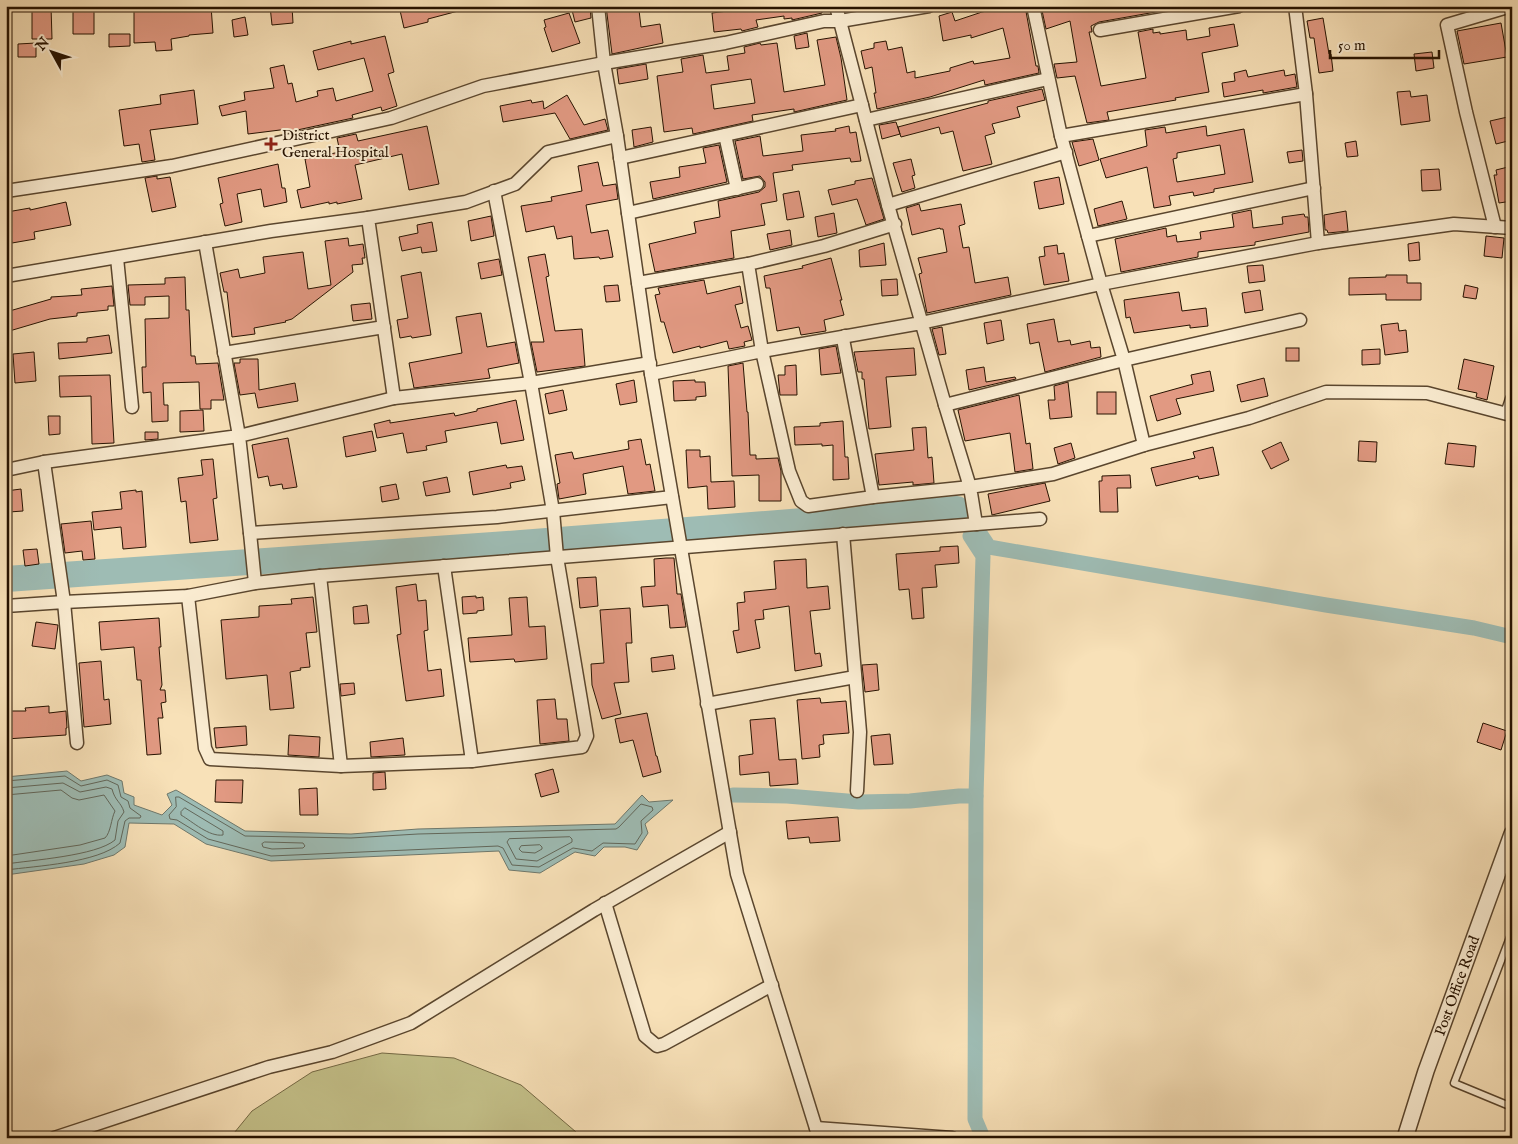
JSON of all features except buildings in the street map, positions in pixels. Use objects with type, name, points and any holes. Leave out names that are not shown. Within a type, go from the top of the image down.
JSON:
[{"type":"street","points":[[598,6],[604,63],[617,136],[651,368],[737,874],[818,1133],[952,1138]]},
{"type":"street","points":[[836,6],[888,205],[970,487],[976,524]]},
{"type":"street","points":[[6,191],[181,164],[391,118],[483,86],[725,43],[824,21],[929,6]]},
{"type":"street","points":[[1033,6],[1061,136],[1101,284],[1124,360],[1144,444]]},
{"type":"street","points":[[1100,30],[1239,6]]},
{"type":"street","points":[[1295,6],[1306,94],[1318,244]]},
{"type":"street","points":[[1495,227],[1466,112],[1447,25],[1511,6]]},
{"type":"street","points":[[866,120],[1048,79]]},
{"type":"street","points":[[1061,136],[1306,94]]},
{"type":"street","points":[[620,158],[862,106]]},
{"type":"street","points":[[725,135],[737,189]]},
{"type":"street","points":[[6,276],[271,231],[466,202],[515,184],[548,152],[617,136]]},
{"type":"street","points":[[888,205],[1066,152]]},
{"type":"street","points":[[628,213],[757,184]]},
{"type":"street","points":[[1088,236],[1314,188]]},
{"type":"street","points":[[188,596],[204,748],[210,759],[340,766],[472,762],[582,747],[587,736],[558,557],[553,511],[531,383],[494,191]]},
{"type":"street","points":[[368,218],[394,398]]},
{"type":"street","points":[[638,283],[748,264],[824,246],[895,224]]},
{"type":"street","points":[[6,470],[44,462],[239,436],[394,398],[651,368],[762,351],[921,323],[1101,284],[1318,244],[1454,224],[1512,228]]},
{"type":"street","points":[[205,242],[239,436],[255,583]]},
{"type":"street","points":[[117,258],[132,407]]},
{"type":"street","points":[[748,264],[762,351],[789,471],[801,501],[808,506],[970,487],[1052,474],[1144,444],[1249,418],[1326,392],[1427,393],[1507,414],[1512,399]]},
{"type":"street","points":[[945,405],[1124,360],[1300,320]]},
{"type":"street","points":[[224,353],[384,327]]},
{"type":"street","points":[[844,336],[843,339],[873,497]]},
{"type":"street","points":[[44,462],[64,602],[77,744]]},
{"type":"street","points":[[250,533],[487,518],[672,497]]},
{"type":"street","points":[[6,606],[188,596],[255,583],[320,576],[1040,519]]},
{"type":"street","points":[[843,534],[860,732],[857,791]]},
{"type":"street","points":[[444,566],[472,762]]},
{"type":"street","points":[[320,576],[340,766]]},
{"type":"street","points":[[707,704],[855,677]]},
{"type":"street","points":[[54,1138],[269,1067],[332,1052],[411,1023],[605,903],[730,832]]},
{"type":"street","name":"Post Office Road","points":[[1404,1138],[1426,1071],[1512,834]]},
{"type":"street","points":[[605,903],[645,1036],[657,1046],[664,1044],[772,985]]},
{"type":"lane","points":[[1512,932],[1454,1082],[1512,1107]]},
{"type":"shaded area","points":[[382,1053],[454,1058],[521,1085],[576,1132],[580,1138],[230,1138],[252,1111],[312,1072]]},
{"type":"water","points":[[67,771],[81,781],[107,775],[122,781],[124,793],[134,797],[134,805],[162,815],[172,805],[167,794],[176,790],[245,831],[351,834],[418,829],[615,824],[642,795],[649,802],[673,800],[645,824],[648,833],[637,850],[625,847],[604,847],[595,856],[575,852],[540,873],[509,870],[499,851],[271,861],[206,844],[174,824],[129,823],[125,847],[114,855],[84,864],[6,875],[6,777]]},
{"type":"waterway","points":[[6,579],[521,543],[957,509]]},
{"type":"waterway","points":[[733,795],[787,796],[859,802],[910,801],[976,796],[983,556],[970,536],[981,535],[989,547],[1326,605],[1474,628],[1512,637]]},
{"type":"waterway","points":[[976,796],[975,1119],[983,1138]]},
{"type":"place","name":"District General Hospital","points":[[271,144]]}]
